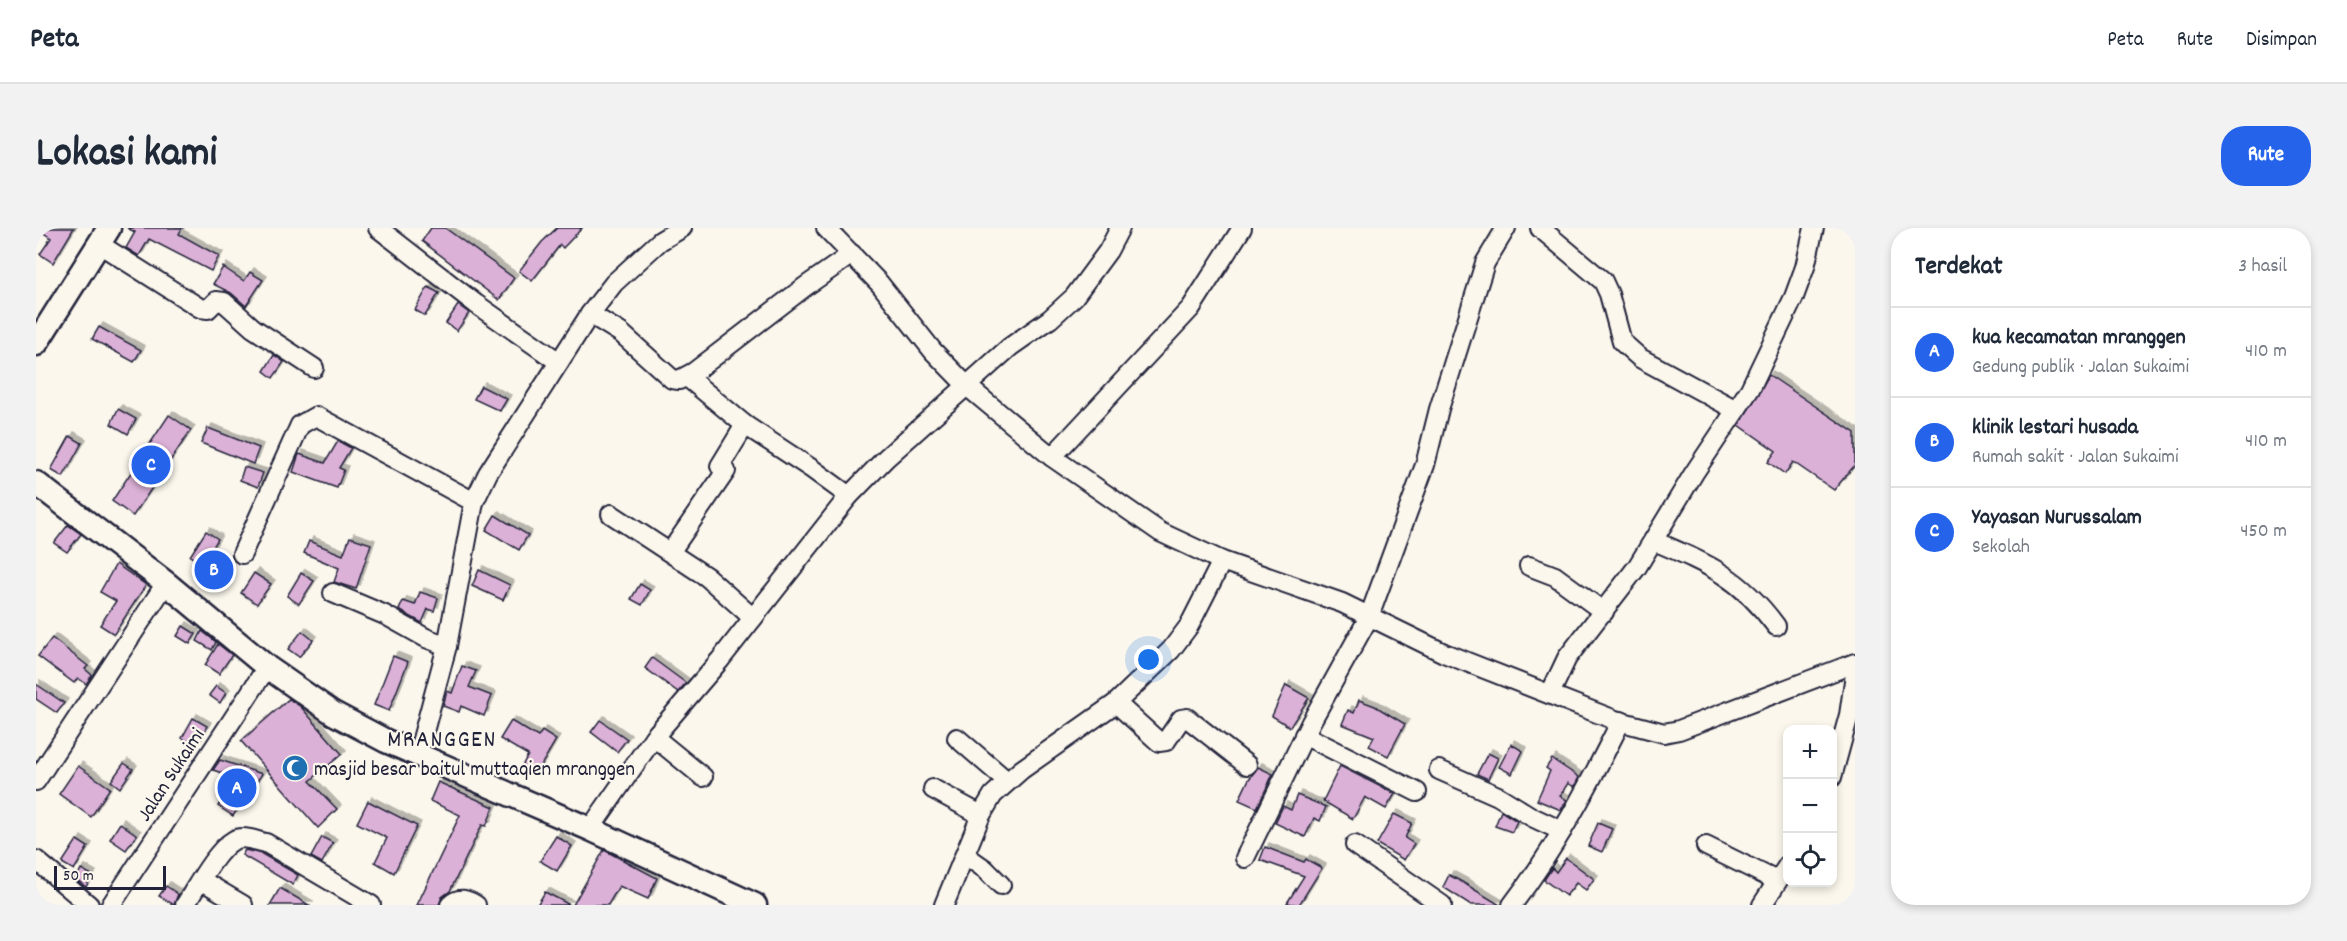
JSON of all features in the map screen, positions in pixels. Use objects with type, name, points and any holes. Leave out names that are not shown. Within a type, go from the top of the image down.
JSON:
[{"type":"main road","points":[[36,344],[55,301],[100,233]]},
{"type":"main road","points":[[36,316],[55,301]]},
{"type":"main road","points":[[36,483],[166,583],[267,667],[333,713],[386,741],[590,829],[755,905]]},
{"type":"street","points":[[378,228],[476,304],[559,362]]},
{"type":"street","points":[[418,754],[447,646],[474,502],[488,473],[590,314],[614,283],[660,242],[682,228]]},
{"type":"street","points":[[826,228],[905,314],[933,351],[968,387],[1052,457],[1160,532],[1222,561],[1334,600],[1444,653],[1550,694],[1621,721],[1670,733],[1855,663]]},
{"type":"street","points":[[590,829],[654,737],[753,618],[849,496],[886,458],[1010,347],[1050,319],[1084,286],[1108,251],[1120,228]]},
{"type":"street","points":[[1052,457],[1191,308],[1242,228]]},
{"type":"street","points":[[1245,858],[1305,735],[1369,617],[1425,465],[1439,409],[1485,263],[1506,228]]},
{"type":"street","points":[[1540,228],[1603,281],[1610,294],[1622,342],[1649,363],[1736,410]]},
{"type":"street","points":[[1550,694],[1567,658],[1604,612],[1654,541],[1750,389],[1794,297],[1805,267],[1814,228]]},
{"type":"street","points":[[100,233],[201,308],[208,309],[216,301],[224,302],[253,328],[314,368]]},
{"type":"street","points":[[590,314],[621,333],[672,379],[679,380],[687,377],[806,286],[852,254]]},
{"type":"street","points":[[687,377],[746,425],[849,496]]},
{"type":"street","points":[[242,554],[300,425],[316,416],[474,502]]},
{"type":"street","points":[[671,551],[726,471],[720,466],[746,425]]},
{"type":"street","points":[[611,514],[671,551],[707,577],[753,618]]},
{"type":"street","points":[[1654,541],[1706,564],[1742,586],[1776,626]]},
{"type":"street","points":[[944,905],[981,815],[993,795],[1007,781],[1116,703],[1171,650],[1189,626],[1222,561]]},
{"type":"street","points":[[1529,566],[1555,576],[1604,612]]},
{"type":"street","points":[[36,781],[166,583]]},
{"type":"street","points":[[333,593],[386,615],[426,638],[447,646]]},
{"type":"street","name":"Jalan Sukaimi","points":[[111,905],[267,667]]},
{"type":"street","points":[[1837,769],[1848,747],[1855,674]]},
{"type":"street","points":[[1116,703],[1159,742],[1166,741],[1179,721],[1187,718],[1247,765]]},
{"type":"street","points":[[1512,905],[1582,798],[1621,721]]},
{"type":"street","points":[[1305,735],[1417,792]]},
{"type":"street","points":[[654,737],[703,777]]},
{"type":"street","points":[[957,738],[1007,781]]},
{"type":"street","points":[[1439,770],[1498,796],[1532,818],[1562,831]]},
{"type":"street","points":[[933,789],[981,815]]},
{"type":"street","points":[[185,905],[201,880],[234,840],[247,838],[266,843],[371,905]]},
{"type":"street","points":[[1355,845],[1442,905]]},
{"type":"street","points":[[1706,846],[1777,881]]},
{"type":"street","points":[[965,855],[985,869],[1001,885]]},
{"type":"street","points":[[36,860],[88,905]]},
{"type":"street","points":[[1762,905],[1783,872]]},
{"type":"street","points":[[201,880],[243,905]]},
{"type":"street","points":[[450,905],[464,899],[476,905]]},
{"type":"building","points":[[36,228],[74,228],[53,263],[40,254],[51,238]]},
{"type":"building","points":[[127,228],[182,228],[179,234],[219,256],[211,271],[149,239],[139,256],[126,248],[135,232]]},
{"type":"building","points":[[431,228],[445,228],[514,278],[499,300],[422,241]]},
{"type":"building","points":[[557,228],[582,228],[563,248],[560,245],[532,281],[519,271],[542,242]]},
{"type":"building","points":[[223,267],[244,281],[250,272],[263,280],[246,306],[231,293],[213,284]]},
{"type":"building","points":[[428,287],[439,293],[425,316],[415,310]]},
{"type":"building","points":[[458,305],[469,313],[457,331],[446,323]]},
{"type":"building","points":[[99,327],[141,350],[134,362],[92,339]]},
{"type":"building","points":[[274,355],[284,362],[273,378],[264,371]]},
{"type":"building","points":[[1769,375],[1855,433],[1855,465],[1834,490],[1793,462],[1785,474],[1768,462],[1776,451],[1739,425]]},
{"type":"building","points":[[481,386],[507,399],[500,411],[474,399]]},
{"type":"building","points":[[118,409],[136,419],[128,434],[111,424]]},
{"type":"building","points":[[169,415],[191,430],[133,516],[112,501]]},
{"type":"building","points":[[208,428],[259,448],[253,464],[201,443]]},
{"type":"building","points":[[70,436],[82,443],[63,477],[51,470]]},
{"type":"building","points":[[338,441],[351,448],[339,468],[344,470],[337,488],[293,472],[299,454],[325,463]]},
{"type":"building","points":[[244,467],[263,473],[258,487],[240,480]]},
{"type":"building","points":[[495,515],[528,535],[519,550],[486,530]]},
{"type":"building","points":[[68,525],[81,534],[67,552],[54,543]]},
{"type":"building","points":[[206,531],[218,539],[210,552],[229,564],[214,585],[199,575],[205,566],[190,556]]},
{"type":"building","points":[[350,537],[371,544],[356,589],[334,582],[339,568],[304,553],[309,541],[343,555]]},
{"type":"building","points":[[116,564],[146,585],[114,634],[100,625],[116,601],[100,592]]},
{"type":"building","points":[[479,570],[510,585],[503,600],[472,586]]},
{"type":"building","points":[[254,573],[271,584],[257,604],[241,593]]},
{"type":"building","points":[[301,573],[314,581],[299,604],[287,596]]},
{"type":"building","points":[[640,584],[650,590],[642,605],[631,599]]},
{"type":"building","points":[[420,592],[438,598],[434,611],[428,609],[422,623],[399,610],[403,601],[415,605]]},
{"type":"building","points":[[183,626],[196,634],[190,644],[177,636]]},
{"type":"building","points":[[202,631],[216,642],[212,650],[197,641]]},
{"type":"building","points":[[302,631],[313,640],[299,657],[288,649]]},
{"type":"building","points":[[52,638],[88,666],[85,669],[92,675],[86,684],[78,678],[74,683],[38,656]]},
{"type":"building","points":[[218,644],[232,655],[219,674],[205,665]]},
{"type":"building","points":[[393,656],[408,662],[389,711],[374,705]]},
{"type":"building","points":[[652,658],[686,683],[678,692],[645,668]]},
{"type":"building","points":[[462,666],[476,671],[469,687],[492,696],[484,716],[461,706],[459,712],[443,706],[447,691],[452,693]]},
{"type":"building","points":[[36,684],[64,703],[57,713],[36,699]]},
{"type":"building","points":[[1286,685],[1309,698],[1290,727],[1272,716]]},
{"type":"building","points":[[216,686],[226,693],[220,703],[209,695]]},
{"type":"building","name":"masjid besar baitul muttaqien mranggen","points":[[289,699],[301,707],[342,754],[310,781],[337,809],[318,828],[241,741]]},
{"type":"building","points":[[1359,700],[1375,706],[1405,724],[1388,756],[1369,746],[1374,737],[1342,724],[1348,710],[1354,713]]},
{"type":"building","points":[[193,718],[207,726],[196,746],[182,738]]},
{"type":"building","points":[[600,720],[627,739],[617,752],[591,732]]},
{"type":"building","points":[[511,721],[538,737],[542,731],[556,740],[536,774],[522,766],[528,755],[500,739]]},
{"type":"building","points":[[1511,744],[1523,751],[1512,774],[1499,767]]},
{"type":"building","points":[[1488,753],[1498,758],[1488,779],[1477,774]]},
{"type":"building","points":[[1552,759],[1579,777],[1574,787],[1568,783],[1560,796],[1567,800],[1561,810],[1537,800],[1550,771],[1546,768]]},
{"type":"building","points":[[220,760],[262,774],[233,816],[218,806],[224,797],[218,794],[228,775],[213,770]]},
{"type":"building","points":[[124,763],[133,769],[120,788],[111,781]]},
{"type":"building","points":[[78,766],[110,788],[91,817],[59,794]]},
{"type":"building","points":[[1340,766],[1395,794],[1386,809],[1365,797],[1353,819],[1323,801]]},
{"type":"building","points":[[1258,767],[1273,774],[1257,808],[1239,800],[1249,779]]},
{"type":"building","points":[[438,782],[494,807],[486,826],[482,825],[450,891],[442,897],[439,905],[417,905],[460,815],[430,801]]},
{"type":"building","points":[[1297,795],[1326,807],[1320,821],[1314,818],[1305,837],[1275,823],[1283,806],[1291,810]]},
{"type":"building","points":[[368,801],[417,826],[394,873],[375,862],[387,838],[357,823]]},
{"type":"building","points":[[1501,811],[1517,821],[1512,832],[1495,826]]},
{"type":"building","points":[[1394,814],[1412,823],[1405,838],[1414,844],[1404,860],[1377,844]]},
{"type":"building","points":[[120,823],[137,835],[126,850],[110,839]]},
{"type":"building","points":[[1598,823],[1612,829],[1602,852],[1588,846]]},
{"type":"building","points":[[556,836],[572,846],[557,871],[540,861]]},
{"type":"building","points":[[322,837],[333,843],[322,863],[311,857]]},
{"type":"building","points":[[77,840],[88,847],[74,870],[62,863]]},
{"type":"building","points":[[1265,847],[1304,862],[1306,859],[1322,868],[1299,905],[1287,903],[1304,876],[1260,860]]},
{"type":"building","points":[[245,850],[262,854],[298,875],[293,885],[242,855]]},
{"type":"building","points":[[604,850],[657,878],[648,899],[619,886],[608,905],[573,905]]},
{"type":"building","points":[[1566,858],[1594,879],[1586,890],[1576,883],[1566,896],[1544,880],[1552,868],[1556,872]]},
{"type":"building","points":[[81,869],[92,875],[86,887],[76,879]]},
{"type":"building","points":[[1449,875],[1500,905],[1471,905],[1443,887]]},
{"type":"building","points":[[166,886],[178,894],[174,905],[159,896]]},
{"type":"building","points":[[280,888],[309,905],[270,905]]},
{"type":"building","points":[[545,892],[570,905],[537,905]]},
{"type":"place","name":"Yayasan Nurussalam","points":[[151,465]]},
{"type":"place","name":"klinik lestari husada","points":[[214,570]]},
{"type":"place","name":"masjid besar baitul muttaqien mranggen","points":[[295,768]]},
{"type":"place","name":"kua kecamatan mranggen","points":[[237,788]]},
{"type":"district","name":"MRANGGEN","points":[[442,738]]}]
